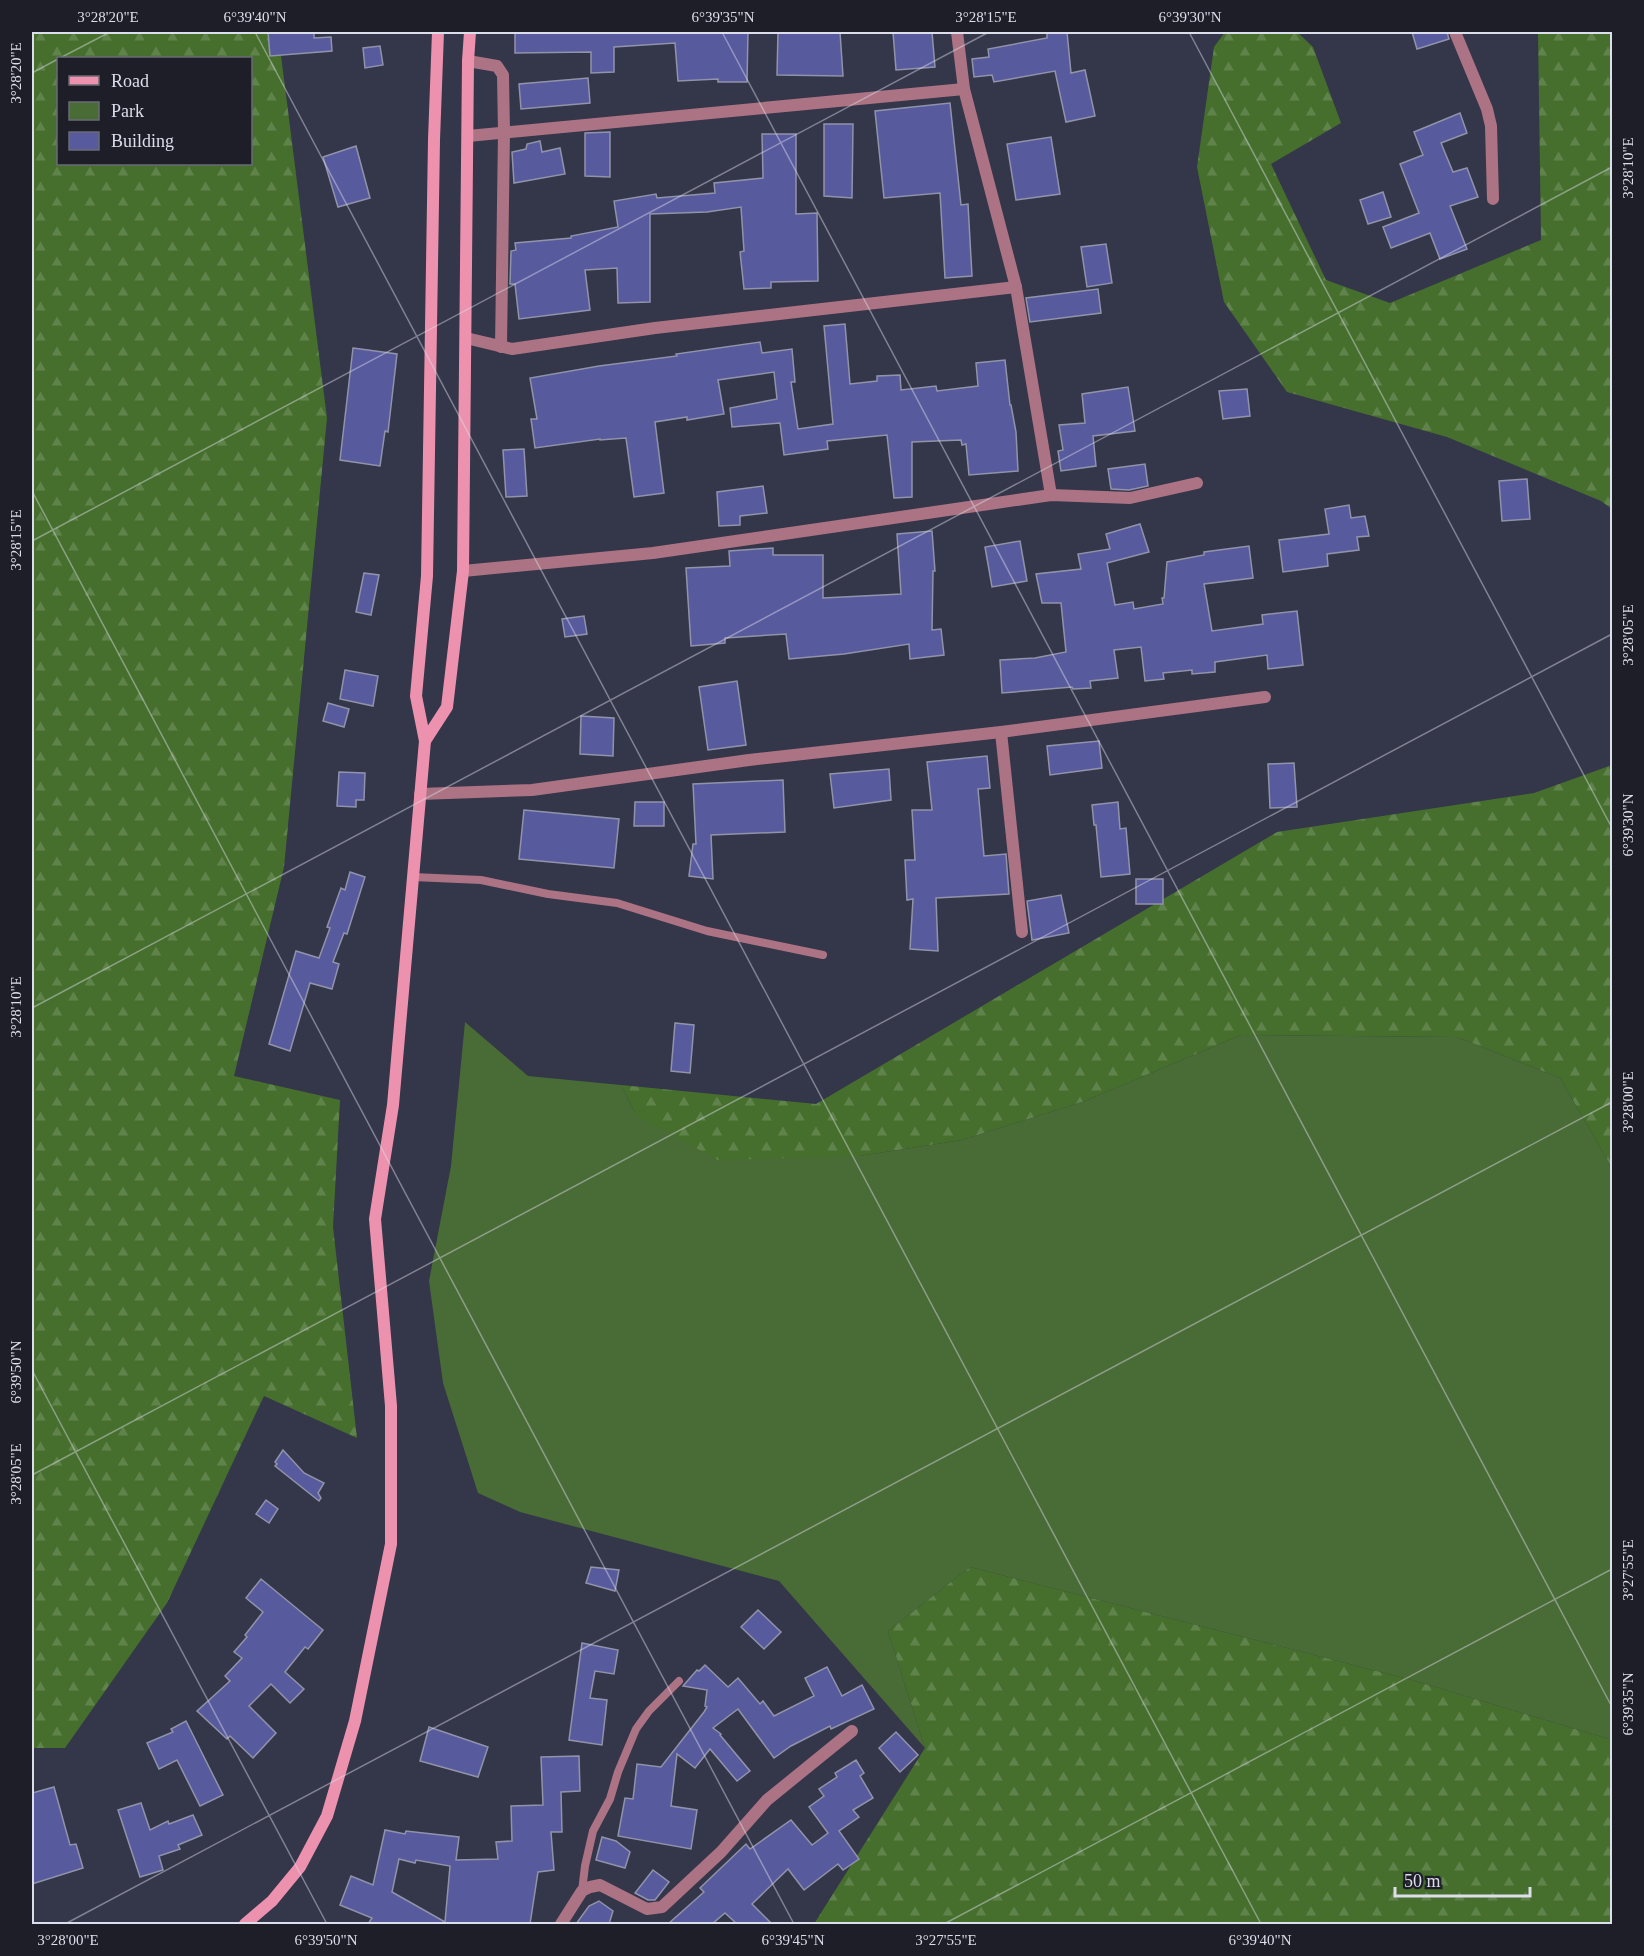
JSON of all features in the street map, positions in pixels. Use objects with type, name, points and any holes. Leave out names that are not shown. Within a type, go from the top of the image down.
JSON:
[{"type":"street","points":[[245,1924],[272,1901],[300,1867],[327,1816],[355,1721],[390,1544],[391,1406],[375,1220],[393,1105],[425,741],[416,696],[427,576],[434,140],[438,32]]},
{"type":"street","points":[[425,741],[447,707],[463,571],[470,32]]},
{"type":"street","points":[[957,32],[964,89],[1016,287],[1050,495]]},
{"type":"street","points":[[1455,32],[1487,110],[1491,126],[1493,199]]},
{"type":"street","points":[[468,61],[497,66],[503,75],[501,347]]},
{"type":"street","points":[[468,136],[964,89]]},
{"type":"street","points":[[466,338],[512,349],[655,328],[1016,287]]},
{"type":"street","points":[[463,571],[653,553],[1050,495],[1130,498],[1197,483]]},
{"type":"street","points":[[420,794],[532,790],[749,760],[1001,732],[1265,697]]},
{"type":"street","points":[[1001,732],[1022,932]]},
{"type":"street","points":[[561,1924],[582,1891],[600,1885],[646,1910],[662,1907],[721,1852],[767,1800],[852,1731]]},
{"type":"lane","points":[[413,877],[482,880],[548,894],[617,903],[707,931],[823,955]]},
{"type":"lane","points":[[582,1891],[593,1830],[609,1799],[636,1729],[649,1711],[679,1681]]},
{"type":"green space","points":[[32,32],[278,32],[327,418],[284,867],[234,1076],[340,1100],[333,1227],[357,1438],[264,1396],[167,1603],[65,1748],[32,1748]]},
{"type":"green space","points":[[1225,32],[1297,32],[1313,47],[1341,123],[1271,164],[1326,280],[1390,303],[1541,240],[1538,32],[1612,32],[1612,509],[1601,501],[1447,437],[1287,392],[1224,302],[1197,167],[1214,47]]},
{"type":"green space","points":[[1612,765],[1612,1168],[1560,1078],[1457,1037],[1241,1035],[1085,1101],[962,1140],[859,1156],[718,1160],[637,1116],[621,1085],[816,1104],[1277,832],[1534,793]]},
{"type":"green space","points":[[465,1022],[528,1076],[621,1085],[637,1116],[859,1156],[962,1140],[1085,1101],[1241,1035],[1457,1037],[1560,1078],[1612,1168],[1612,1740],[1412,1680],[970,1567],[888,1631],[925,1748],[779,1581],[520,1512],[478,1493],[443,1383],[429,1281],[451,1166]]},
{"type":"green space","points":[[970,1567],[1412,1680],[1612,1740],[1612,1924],[814,1924],[925,1748],[888,1631]]},
{"type":"building","points":[[268,32],[314,32],[314,38],[331,37],[332,51],[270,56]]},
{"type":"building","points":[[515,32],[748,32],[747,82],[718,82],[718,79],[678,81],[675,43],[614,47],[614,72],[591,73],[591,52],[515,53]]},
{"type":"building","points":[[778,32],[840,32],[843,76],[777,75]]},
{"type":"building","points":[[893,32],[932,32],[935,67],[896,70]]},
{"type":"building","points":[[1047,32],[1067,32],[1071,73],[1085,70],[1095,116],[1066,122],[1055,71],[994,82],[992,75],[974,77],[972,59],[989,57],[988,49],[1047,38]]},
{"type":"building","points":[[1412,32],[1447,32],[1449,39],[1417,49]]},
{"type":"building","points":[[380,46],[383,65],[365,68],[363,48]]},
{"type":"building","points":[[588,78],[590,103],[521,109],[519,84]]},
{"type":"building","points":[[950,103],[961,205],[968,204],[972,276],[945,278],[940,193],[884,198],[875,111]]},
{"type":"building","points":[[1460,113],[1467,133],[1441,143],[1453,172],[1467,168],[1478,197],[1450,206],[1467,249],[1440,259],[1430,233],[1391,248],[1383,227],[1419,213],[1400,164],[1423,155],[1414,132]]},
{"type":"building","points":[[824,124],[853,124],[852,198],[824,196]]},
{"type":"building","points":[[610,132],[610,177],[585,176],[585,133]]},
{"type":"building","points":[[762,134],[796,134],[796,214],[817,213],[818,281],[771,282],[771,288],[744,289],[740,252],[744,251],[741,207],[707,212],[650,214],[650,302],[618,303],[617,268],[585,270],[590,310],[519,319],[515,284],[510,284],[511,251],[516,250],[515,243],[571,238],[571,236],[618,227],[614,201],[656,194],[657,198],[715,193],[714,183],[763,178]]},
{"type":"building","points":[[1051,137],[1060,194],[1016,200],[1007,144]]},
{"type":"building","points":[[540,141],[542,152],[560,148],[565,174],[514,183],[512,152],[526,149],[527,144]]},
{"type":"building","points":[[356,146],[370,198],[338,207],[323,157]]},
{"type":"building","points":[[1383,192],[1391,217],[1368,224],[1360,200]]},
{"type":"building","points":[[1106,244],[1112,283],[1087,287],[1081,247]]},
{"type":"building","points":[[1098,289],[1101,313],[1030,322],[1026,298]]},
{"type":"building","points":[[845,324],[850,384],[877,381],[877,376],[900,375],[901,390],[936,386],[937,391],[978,386],[976,363],[1005,360],[1010,405],[1016,432],[1018,471],[969,475],[966,444],[962,445],[961,440],[912,442],[912,497],[894,498],[887,435],[827,441],[828,449],[784,455],[780,423],[732,427],[730,408],[777,399],[774,372],[718,380],[724,414],[655,422],[664,493],[634,497],[626,438],[600,439],[535,448],[531,419],[537,419],[530,378],[760,342],[762,353],[792,349],[795,382],[791,382],[798,429],[833,424],[824,326]]},
{"type":"building","points":[[353,348],[397,354],[388,432],[385,431],[380,466],[340,460]]},
{"type":"building","points":[[1128,387],[1135,431],[1093,436],[1096,466],[1061,471],[1058,451],[1063,450],[1059,425],[1085,423],[1082,394]]},
{"type":"building","points":[[1247,389],[1250,416],[1223,419],[1219,391]]},
{"type":"building","points":[[524,449],[527,496],[506,497],[503,450]]},
{"type":"building","points":[[1145,464],[1148,486],[1129,490],[1111,489],[1108,469]]},
{"type":"building","points":[[1527,479],[1530,519],[1502,521],[1499,481]]},
{"type":"building","points":[[763,486],[767,513],[740,516],[740,525],[719,526],[717,492]]},
{"type":"building","points":[[1349,505],[1351,518],[1365,516],[1369,536],[1357,537],[1359,550],[1327,554],[1328,566],[1283,572],[1279,540],[1329,534],[1325,509]]},
{"type":"building","points":[[1140,524],[1149,552],[1107,563],[1115,605],[1133,602],[1134,609],[1163,604],[1167,562],[1204,555],[1204,552],[1249,546],[1253,578],[1204,584],[1212,631],[1263,624],[1262,615],[1297,611],[1303,665],[1268,669],[1267,655],[1215,662],[1215,672],[1192,674],[1192,670],[1163,673],[1164,679],[1145,681],[1141,647],[1114,650],[1118,678],[1090,681],[1091,688],[1073,689],[1072,687],[1002,693],[1000,660],[1035,658],[1066,652],[1061,603],[1042,603],[1036,574],[1081,569],[1078,554],[1110,549],[1106,534]]},
{"type":"building","points":[[932,531],[935,571],[933,571],[932,630],[941,629],[944,655],[910,659],[909,644],[844,654],[789,659],[786,634],[725,638],[725,643],[691,646],[686,568],[730,566],[729,551],[773,548],[773,555],[823,555],[823,598],[901,594],[897,534]]},
{"type":"building","points":[[1020,541],[1027,581],[992,587],[985,547]]},
{"type":"building","points":[[364,573],[379,575],[371,615],[356,612]]},
{"type":"building","points":[[584,616],[587,634],[565,637],[562,619]]},
{"type":"building","points":[[345,670],[378,676],[373,706],[340,699]]},
{"type":"building","points":[[737,681],[746,745],[708,750],[699,687]]},
{"type":"building","points":[[328,703],[349,709],[344,727],[323,721]]},
{"type":"building","points":[[581,716],[614,718],[613,756],[580,754]]},
{"type":"building","points":[[1099,741],[1102,768],[1050,775],[1047,746]]},
{"type":"building","points":[[987,756],[990,788],[978,789],[984,856],[1006,854],[1009,894],[936,898],[938,951],[910,949],[913,899],[907,900],[905,860],[915,860],[912,810],[932,810],[927,762]]},
{"type":"building","points":[[1294,763],[1297,807],[1270,808],[1268,764]]},
{"type":"building","points":[[889,769],[891,800],[834,808],[830,774]]},
{"type":"building","points":[[339,772],[365,773],[364,800],[356,800],[356,807],[337,806]]},
{"type":"building","points":[[783,780],[785,832],[711,835],[713,879],[689,876],[693,844],[696,844],[693,784]]},
{"type":"building","points":[[635,802],[664,802],[664,826],[634,826]]},
{"type":"building","points":[[1118,802],[1120,829],[1126,828],[1130,874],[1101,877],[1092,805]]},
{"type":"building","points":[[524,810],[619,819],[614,868],[519,859]]},
{"type":"building","points":[[350,872],[365,877],[347,934],[344,933],[333,962],[339,964],[332,989],[310,983],[290,1051],[269,1044],[296,951],[319,958],[341,888],[345,890]]},
{"type":"building","points":[[1136,879],[1163,879],[1163,904],[1136,904]]},
{"type":"building","points":[[1061,895],[1069,933],[1032,940],[1027,901]]},
{"type":"building","points":[[675,1023],[694,1025],[690,1073],[671,1071]]},
{"type":"building","points":[[283,1450],[304,1473],[324,1483],[318,1493],[321,1498],[319,1501],[275,1466]]},
{"type":"building","points":[[266,1500],[278,1509],[269,1523],[256,1514]]},
{"type":"building","points":[[591,1567],[619,1570],[615,1591],[586,1583]]},
{"type":"building","points":[[261,1579],[323,1630],[308,1649],[305,1647],[285,1672],[304,1689],[290,1703],[271,1684],[249,1706],[276,1733],[253,1758],[230,1736],[227,1739],[197,1711],[230,1681],[225,1676],[242,1658],[234,1652],[263,1612],[246,1598]]},
{"type":"building","points":[[758,1610],[781,1632],[764,1649],[741,1627]]},
{"type":"building","points":[[582,1643],[618,1650],[614,1674],[595,1671],[590,1698],[607,1700],[602,1745],[569,1740]]},
{"type":"building","points":[[705,1665],[728,1687],[738,1678],[760,1704],[763,1701],[774,1716],[814,1696],[805,1678],[827,1667],[842,1696],[862,1685],[874,1709],[831,1729],[830,1726],[791,1746],[774,1758],[738,1709],[713,1728],[721,1734],[750,1771],[737,1781],[710,1749],[695,1768],[677,1754],[671,1806],[697,1810],[691,1849],[618,1836],[625,1798],[633,1799],[637,1764],[661,1767],[707,1707],[705,1706],[707,1690],[683,1686],[697,1670],[699,1671]]},
{"type":"building","points":[[186,1721],[223,1795],[200,1806],[177,1760],[159,1769],[147,1743],[173,1732],[171,1729]]},
{"type":"building","points":[[429,1727],[488,1747],[478,1777],[420,1761]]},
{"type":"building","points":[[896,1732],[918,1755],[900,1772],[879,1748]]},
{"type":"building","points":[[579,1756],[580,1791],[561,1792],[562,1832],[551,1832],[554,1870],[538,1872],[530,1924],[368,1924],[372,1918],[340,1905],[351,1876],[373,1885],[385,1830],[405,1834],[406,1831],[459,1837],[456,1860],[498,1859],[496,1842],[512,1841],[511,1806],[543,1805],[541,1757]],"holes":[[[399,1859],[415,1863],[416,1860],[450,1866],[445,1922],[392,1892]]]},
{"type":"building","points":[[856,1760],[864,1773],[860,1776],[873,1798],[853,1810],[859,1817],[839,1831],[859,1859],[843,1870],[838,1864],[804,1890],[788,1869],[752,1904],[772,1924],[737,1924],[725,1913],[712,1924],[668,1924],[704,1892],[700,1888],[746,1844],[750,1849],[791,1820],[812,1845],[828,1833],[809,1807],[824,1796],[819,1789],[837,1777],[835,1773]]},
{"type":"building","points":[[54,1787],[70,1845],[76,1844],[83,1868],[32,1884],[32,1793]]},
{"type":"building","points":[[141,1803],[150,1830],[168,1821],[169,1824],[193,1815],[202,1835],[178,1845],[180,1849],[159,1856],[163,1870],[140,1877],[118,1810]]},
{"type":"building","points":[[602,1837],[616,1841],[630,1852],[625,1868],[596,1860]]},
{"type":"building","points":[[653,1870],[669,1882],[655,1900],[648,1900],[635,1893]]},
{"type":"building","points":[[599,1901],[613,1911],[609,1924],[576,1924],[589,1906]]}]
